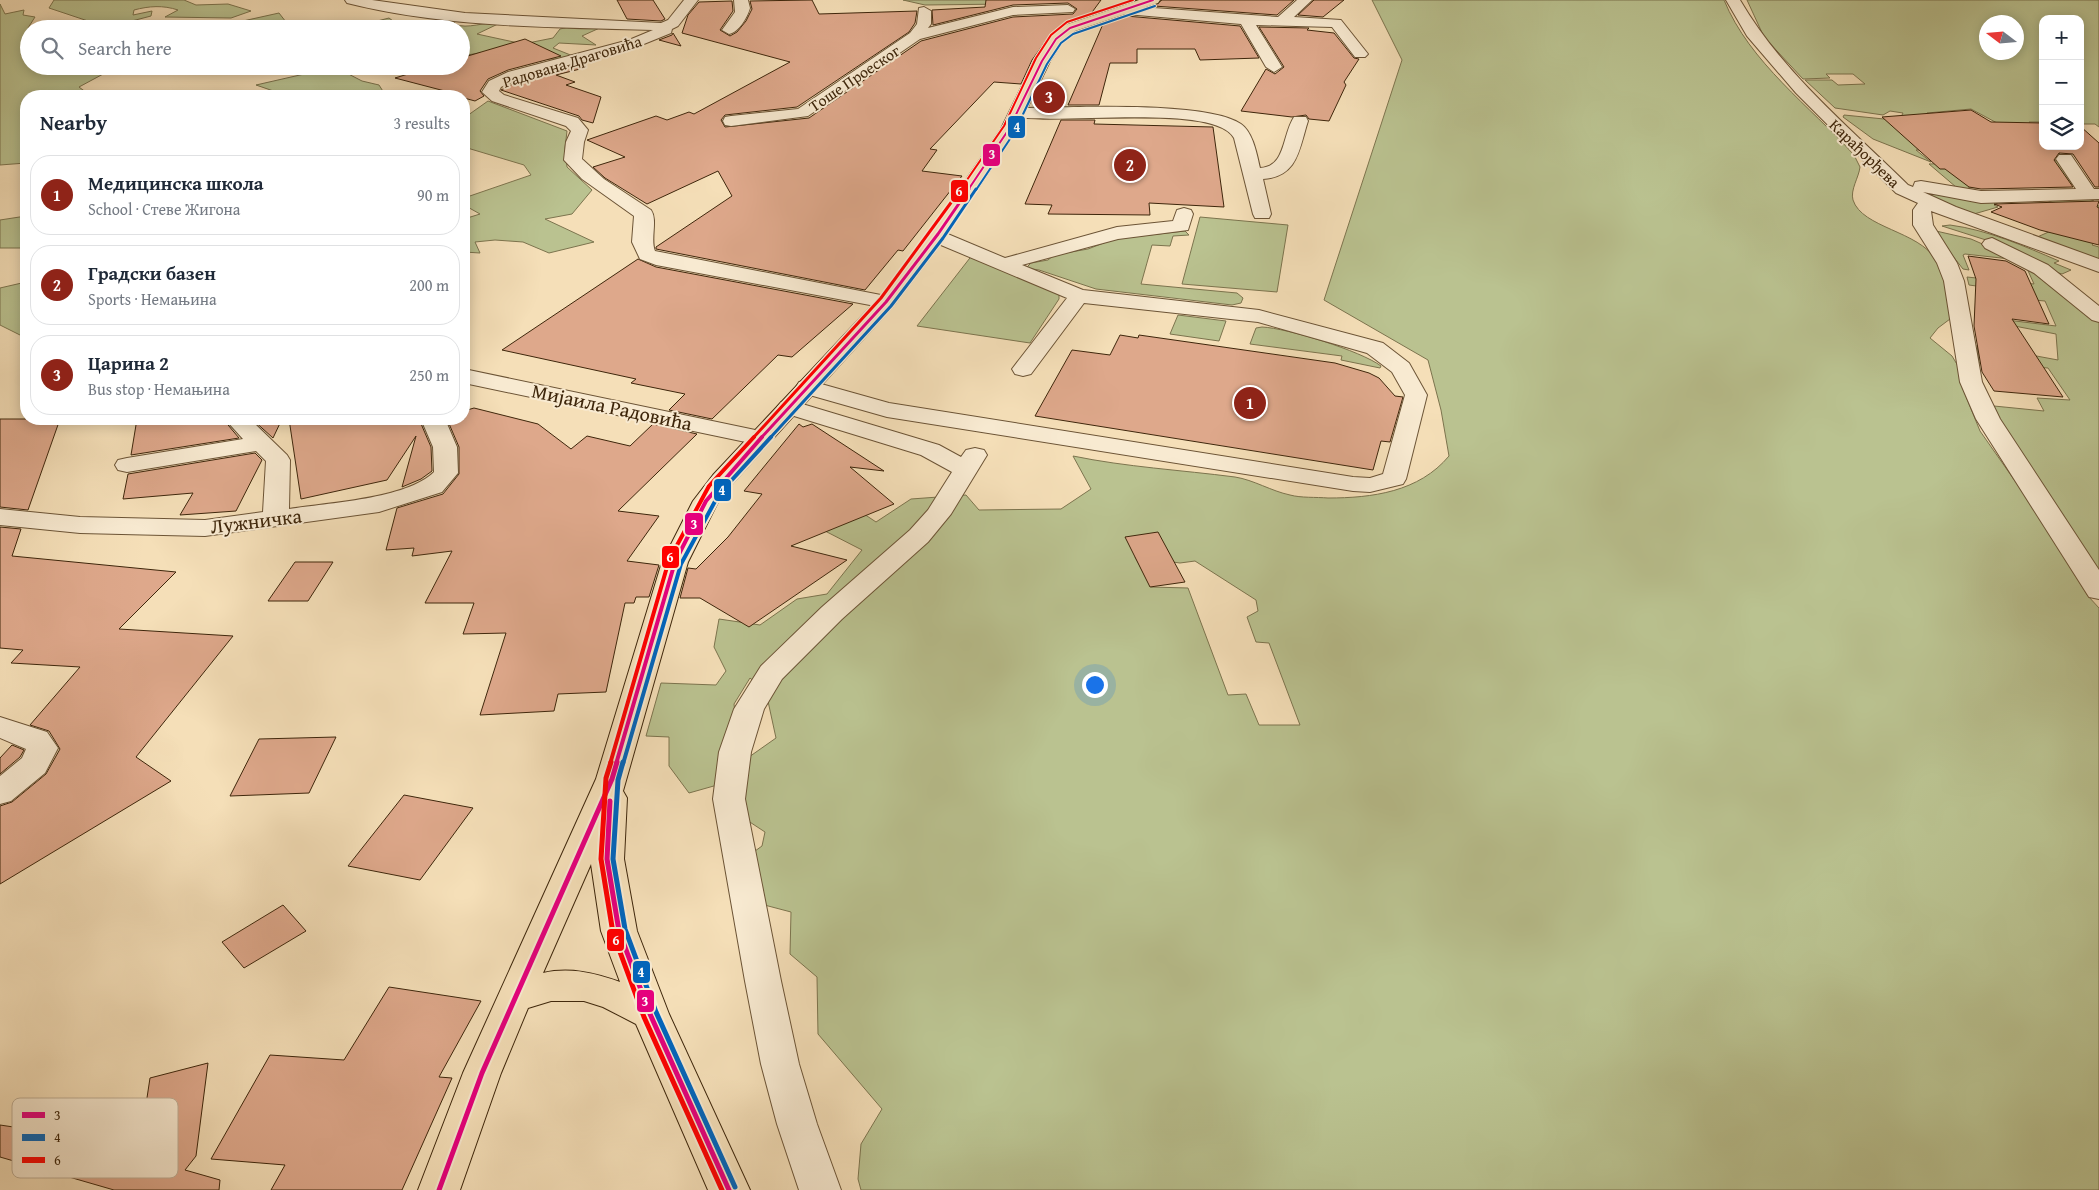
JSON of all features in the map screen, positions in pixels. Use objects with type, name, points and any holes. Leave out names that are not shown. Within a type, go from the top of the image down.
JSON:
[{"type":"main road","points":[[439,1190],[482,1074],[612,779],[665,594],[684,541],[714,490],[886,302],[936,236],[982,170],[1018,113],[1068,12],[1126,10],[1153,0]]},
{"type":"main road","points":[[612,779],[608,835],[611,889],[619,931],[650,1014],[729,1190]]},
{"type":"main road","points":[[514,998],[535,988],[554,984],[572,984],[620,997],[650,1014]]},
{"type":"street","name":"Радована Драговића","points":[[352,0],[391,10],[450,7],[554,14],[666,30],[634,43],[514,75],[495,84],[490,92],[498,98],[572,122],[580,130],[575,142],[573,160],[585,175],[623,198],[644,214],[642,242],[647,255],[656,259],[886,302]]},
{"type":"street","points":[[661,28],[673,23],[682,14],[690,0]]},
{"type":"street","points":[[729,30],[743,12],[744,6],[741,0]]},
{"type":"street","points":[[1282,22],[1305,0]]},
{"type":"street","name":"Карађорђева","points":[[1733,0],[1752,33],[1802,90],[1926,214],[2099,266]]},
{"type":"street","points":[[609,6],[616,24]]},
{"type":"street","points":[[1126,10],[1246,20],[1336,23],[1360,54]]},
{"type":"street","name":"Тоше Проеског","points":[[916,36],[924,24],[924,11]]},
{"type":"street","name":"Тоше Проеског","points":[[731,121],[802,113],[916,36],[1013,11],[1068,12]]},
{"type":"street","points":[[1246,20],[1274,66]]},
{"type":"street","points":[[1018,113],[1184,114],[1217,119],[1235,128],[1246,148],[1262,214]]},
{"type":"street","points":[[1253,174],[1272,173],[1284,166],[1300,121]]},
{"type":"street","points":[[2065,159],[2094,194]]},
{"type":"street","points":[[1895,183],[1981,197],[2094,194]]},
{"type":"street","points":[[1004,264],[1117,233],[1181,226],[1184,214]]},
{"type":"street","points":[[1926,214],[2023,259],[2052,277],[2099,316]]},
{"type":"street","points":[[1926,214],[1954,281],[1960,326],[1971,382],[1988,420],[2099,590]]},
{"type":"street","points":[[807,387],[886,410],[1353,484],[1370,485],[1394,479],[1416,395],[1401,368],[1375,348],[1260,306],[1079,296],[936,236]]},
{"type":"street","points":[[1023,369],[1079,296]]},
{"type":"street","name":"Мијаила Радовића","points":[[470,377],[760,438]]},
{"type":"street","points":[[789,407],[971,462],[938,514],[919,536],[818,627],[772,673],[749,709],[734,752],[729,799],[763,981],[780,1064],[797,1124],[820,1190]]},
{"type":"street","points":[[244,425],[278,460],[276,519]]},
{"type":"street","name":"Лужничка","points":[[0,517],[26,521],[138,528],[205,528],[379,504],[433,487],[446,473],[445,447],[436,425]]},
{"type":"street","points":[[127,465],[263,443]]},
{"type":"street","points":[[0,728],[36,740],[42,748],[34,765],[0,793]]},
{"type":"green space","points":[[54,0],[184,0],[196,5],[228,4],[251,11],[231,18],[165,17],[178,10],[167,7],[151,7],[134,10],[133,15],[152,11],[151,16],[136,20],[85,20],[49,8]]},
{"type":"green space","points":[[903,0],[1005,0],[1007,4],[925,5]]},
{"type":"green space","points":[[1372,0],[1724,0],[1735,23],[1765,64],[1854,155],[1860,167],[1852,196],[1858,209],[1879,224],[1917,242],[1928,250],[1936,260],[1945,281],[1950,319],[1938,328],[1930,338],[1952,356],[1958,366],[1963,389],[1980,431],[2029,501],[2088,596],[2099,608],[2099,1190],[861,1190],[858,1179],[861,1144],[882,1109],[818,1034],[817,977],[790,954],[791,912],[753,902],[730,869],[762,846],[765,832],[733,811],[742,778],[689,793],[669,766],[669,737],[646,736],[661,683],[716,685],[726,671],[714,647],[719,619],[760,625],[797,599],[827,594],[862,550],[825,531],[831,492],[876,522],[911,499],[966,495],[979,510],[1061,509],[1091,489],[1073,456],[1133,466],[1235,477],[1290,495],[1328,498],[1345,498],[1394,491],[1424,478],[1437,468],[1449,456],[1441,410],[1428,360],[1324,300],[1402,60]],"holes":[[[1135,557],[1180,563],[1195,561],[1256,600],[1258,611],[1247,617],[1256,642],[1269,643],[1300,725],[1259,725],[1246,694],[1228,695],[1188,588],[1151,587]],[[750,678],[766,692],[776,738],[749,757],[742,776],[734,704]]]},
{"type":"green space","points":[[1747,0],[2099,0],[2099,127],[2095,124],[2084,124],[2084,15],[2039,15],[2039,122],[2029,122],[2039,131],[2039,142],[1983,138],[1997,156],[2060,161],[2075,184],[2067,184],[2045,168],[1982,170],[2002,187],[1968,188],[1975,194],[1963,193],[1929,164],[1960,163],[1945,150],[1916,150],[1931,162],[1873,139],[1843,117],[1844,115],[1884,119],[1903,124],[1918,143],[1958,145],[1944,127],[1997,123],[1971,109],[1927,113],[1949,126],[1942,126],[1913,122],[1901,117],[1903,113],[1890,111],[1883,115],[1835,108],[1805,80],[1832,80],[1838,85],[1865,84],[1853,74],[1826,74],[1830,78],[1803,79],[1764,37]]},
{"type":"green space","points":[[0,4],[5,14],[24,10],[23,15],[35,17],[33,20],[20,20],[20,75],[101,75],[79,87],[83,90],[20,90],[20,163],[0,165]]},
{"type":"green space","points":[[279,13],[284,20],[248,20]]},
{"type":"green space","points":[[445,18],[456,19],[456,20],[443,20]]},
{"type":"green space","points":[[500,23],[477,34],[523,44],[553,38],[560,29],[578,25],[604,26],[582,36],[596,45],[559,43],[553,48],[573,56],[562,59],[533,59],[498,50],[470,55],[470,26]]},
{"type":"green space","points":[[300,75],[350,75],[362,81],[379,85],[382,90],[271,90],[256,85]]},
{"type":"green space","points":[[488,101],[567,131],[565,148],[567,167],[592,190],[572,214],[545,219],[594,242],[549,253],[523,242],[495,240],[475,242],[480,253],[470,252],[470,217],[480,214],[470,208],[470,196],[531,175],[524,165],[470,149],[470,114]]},
{"type":"green space","points":[[2045,150],[2060,150],[2059,156],[2050,156]]},
{"type":"green space","points":[[1917,190],[2003,200],[1994,205],[1998,207],[1974,214],[1930,198]]},
{"type":"green space","points":[[2089,198],[2094,200],[2089,202],[2099,206],[2099,236],[2092,245],[2099,247],[2099,262],[2035,238],[2087,215],[2043,199]]},
{"type":"green space","points":[[20,217],[20,248],[0,248],[0,220]]},
{"type":"green space","points":[[1200,217],[1288,225],[1277,292],[1182,284]]},
{"type":"green space","points":[[1950,225],[2006,239],[2059,261],[2054,263],[2071,270],[2062,274],[2043,268],[1986,240],[1942,226]]},
{"type":"green space","points":[[1185,231],[1189,235],[1173,236],[1170,246],[1152,245],[1141,284],[1237,293],[1243,298],[1241,303],[1232,305],[1096,289],[1039,270],[1026,268],[1031,263],[1048,260],[1054,255],[1088,249],[1114,239]]},
{"type":"green space","points":[[1936,231],[1971,239],[2019,260],[1965,254],[1963,255],[1969,270],[1963,269],[1941,241]]},
{"type":"green space","points":[[973,254],[1059,294],[1059,299],[1030,343],[917,326]]},
{"type":"green space","points":[[2025,264],[2099,321],[2099,573],[1997,418],[1994,406],[2044,411],[2037,398],[2070,400],[2048,368],[1979,363],[1977,345],[2058,360],[2056,334],[1983,320],[1982,317],[2056,326],[2045,301],[2010,298],[2006,290],[1969,285],[1967,277],[2034,284]]},
{"type":"green space","points":[[20,283],[20,335],[0,325],[0,288]]},
{"type":"green space","points":[[1178,315],[1226,321],[1219,341],[1170,334]]},
{"type":"green space","points":[[1262,327],[1288,331],[1323,341],[1341,347],[1381,366],[1380,368],[1341,360],[1342,356],[1250,344],[1256,328]]},
{"type":"building","points":[[617,0],[653,0],[665,19],[661,21],[627,19]]},
{"type":"building","points":[[812,0],[819,14],[917,11],[915,23],[909,32],[797,107],[725,115],[721,120],[725,127],[809,118],[921,41],[1013,17],[1073,14],[1077,9],[1068,3],[1013,5],[933,25],[932,10],[985,7],[986,0],[1101,0],[1090,15],[1064,23],[1050,35],[1032,60],[1021,84],[994,82],[930,149],[937,150],[922,171],[962,176],[903,251],[898,250],[865,290],[656,249],[656,247],[732,196],[718,171],[647,204],[605,178],[593,167],[625,157],[587,140],[656,116],[667,120],[689,112],[694,114],[790,62],[682,33],[688,15],[699,2],[732,1],[733,11],[720,30],[730,36],[737,32],[746,21],[752,9],[750,1]]},
{"type":"building","points":[[1162,0],[1294,0],[1277,15],[1154,6]]},
{"type":"building","points":[[1314,0],[1344,0],[1323,17],[1298,15]]},
{"type":"building","points":[[1126,16],[1240,26],[1259,58],[1200,60],[1195,49],[1137,49],[1137,63],[1110,63],[1099,105],[1068,105],[1103,24]]},
{"type":"building","points":[[1259,27],[1309,28],[1307,30],[1334,33],[1354,58],[1359,59],[1344,82],[1346,85],[1329,121],[1309,119],[1306,115],[1292,117],[1241,111],[1266,69],[1275,74],[1284,67]]},
{"type":"building","points":[[673,33],[681,46],[659,40],[672,35]]},
{"type":"building","points":[[525,39],[561,56],[508,70],[488,79],[480,91],[484,96],[475,101],[470,100],[470,90],[441,90],[395,78],[405,75],[470,75],[470,55]]},
{"type":"building","points":[[578,64],[584,68],[556,75],[575,82],[566,85],[601,97],[593,123],[582,120],[579,116],[501,90],[521,80]]},
{"type":"building","points":[[1971,110],[1991,122],[2039,123],[2039,150],[2084,150],[2084,130],[2099,143],[2099,187],[2095,187],[2073,154],[2059,153],[2054,160],[2073,187],[1981,189],[1969,187],[1945,169],[1940,169],[1882,117]]},
{"type":"building","points":[[1061,120],[1095,120],[1094,124],[1213,127],[1224,207],[1149,203],[1150,215],[1048,214],[1052,205],[1025,204]]},
{"type":"building","points":[[2099,201],[2097,207],[2099,208],[2099,245],[2040,230],[1991,212],[2002,207],[1994,204]]},
{"type":"building","points":[[1968,256],[2006,261],[2025,271],[2049,324],[2012,319],[2063,397],[1994,391],[1982,372],[1974,326],[1976,279]]},
{"type":"building","points":[[638,259],[656,267],[853,304],[792,357],[778,355],[712,419],[669,410],[685,394],[631,383],[636,379],[502,350]]},
{"type":"building","points":[[1120,335],[1138,338],[1139,335],[1335,363],[1369,373],[1379,378],[1395,396],[1403,397],[1390,442],[1381,441],[1373,470],[1035,416],[1072,350],[1110,355]]},
{"type":"building","points":[[474,408],[538,424],[571,449],[587,436],[630,446],[653,424],[697,434],[618,511],[659,516],[627,561],[659,565],[649,597],[636,597],[634,603],[625,603],[606,692],[558,694],[554,711],[480,715],[506,633],[463,634],[474,603],[425,603],[452,551],[412,556],[414,548],[386,550],[397,508],[443,494],[459,474],[459,447],[450,425],[470,425],[470,409]]},
{"type":"building","points":[[0,419],[20,419],[20,425],[58,425],[28,510],[0,507]]},
{"type":"building","points":[[799,424],[803,427],[812,424],[884,471],[850,467],[894,504],[791,546],[847,560],[749,627],[700,598],[680,598],[688,568],[696,569],[728,537],[762,494],[744,491]]},
{"type":"building","points":[[136,425],[228,425],[239,438],[131,455]]},
{"type":"building","points":[[259,425],[279,425],[273,438]]},
{"type":"building","points":[[290,425],[422,425],[431,447],[432,471],[421,479],[402,487],[416,436],[387,480],[301,499]]},
{"type":"building","points":[[255,453],[262,460],[236,511],[180,515],[193,493],[123,499],[128,474]]},
{"type":"building","points":[[0,527],[21,529],[12,556],[176,572],[119,629],[233,636],[136,757],[171,781],[0,884],[0,806],[12,802],[46,774],[60,749],[49,731],[30,725],[80,667],[11,663],[23,650],[0,648]]},
{"type":"building","points":[[1158,532],[1185,582],[1150,587],[1125,537]]},
{"type":"building","points":[[295,562],[333,562],[308,601],[268,601]]},
{"type":"building","points":[[336,737],[309,793],[230,796],[259,739]]},
{"type":"building","points":[[12,745],[24,750],[20,757],[0,774],[0,758]]},
{"type":"building","points":[[404,795],[473,808],[420,880],[348,866]]},
{"type":"building","points":[[283,905],[306,931],[244,968],[222,942]]},
{"type":"building","points":[[389,987],[481,1001],[439,1077],[452,1078],[402,1190],[271,1190],[285,1165],[211,1159],[270,1055],[344,1060]]},
{"type":"building","points":[[208,1063],[196,1156],[185,1170],[220,1180],[219,1190],[114,1190],[73,1178],[178,1178],[178,1098],[147,1098],[150,1078]]},
{"type":"building","points":[[0,1125],[12,1127],[12,1160],[0,1157]]},
{"type":"transit line","name":"6","points":[[722,1190],[644,1017],[613,933],[601,859],[606,778],[669,560],[679,538],[709,486],[881,298],[933,230],[1004,126],[1036,58],[1051,35],[1067,22],[1133,0]]},
{"type":"transit line","name":"3","points":[[439,1190],[482,1073],[612,779],[675,562],[706,501],[722,480],[886,302],[938,234],[1009,129],[1042,61],[1056,39],[1070,28],[1153,0]]},
{"type":"transit line","name":"4","points":[[735,1187],[656,1012],[625,929],[613,859],[618,780],[681,564],[690,544],[719,494],[891,306],[943,238],[1014,133],[1047,64],[1061,43],[1073,34],[1155,6]]},
{"type":"transit line","name":"3","points":[[610,801],[607,859],[619,931],[650,1014],[729,1190]]},
{"type":"place","name":"Царина 2","points":[[1049,97]]},
{"type":"place","name":"Градски базен","points":[[1130,165]]},
{"type":"place","name":"Медицинска школа","points":[[1250,403]]}]
